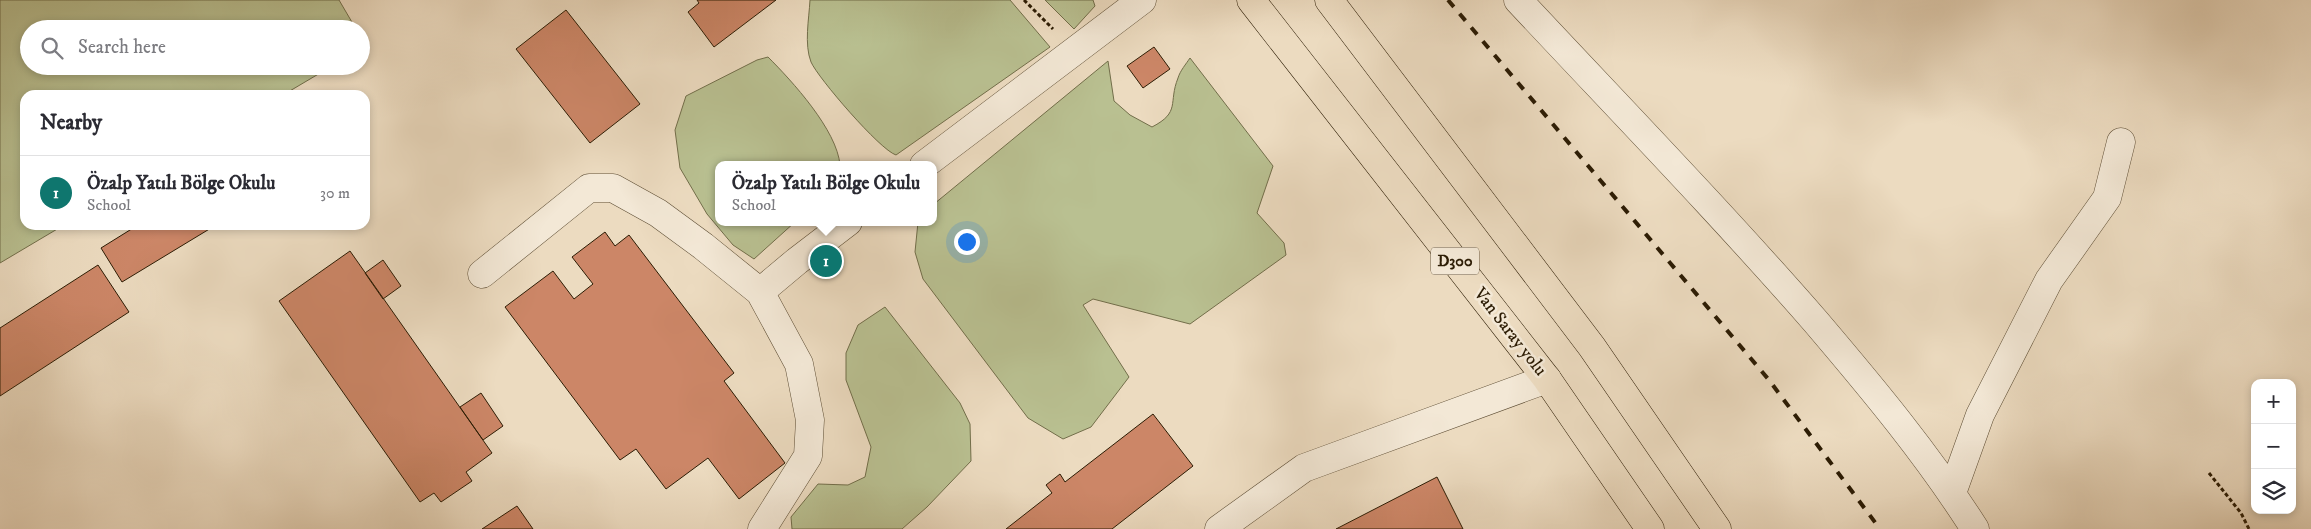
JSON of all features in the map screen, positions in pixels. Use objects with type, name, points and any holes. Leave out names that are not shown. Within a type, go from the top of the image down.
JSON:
[{"type":"highway","name":"Van Saray yolu","points":[[1251,0],[1548,379],[1650,529]]},
{"type":"highway","points":[[1329,0],[1592,346],[1716,529]]},
{"type":"street","points":[[929,161],[1142,0]]},
{"type":"street","points":[[1518,0],[1767,266],[1886,404],[1952,493],[1975,529]]},
{"type":"street","points":[[1952,493],[1980,414],[2049,280],[2107,198],[2120,142]]},
{"type":"street","points":[[482,274],[589,188],[613,188],[658,213],[704,246],[760,292],[799,364],[810,420],[808,456],[762,529]]},
{"type":"street","points":[[760,292],[796,261],[843,226]]},
{"type":"street","points":[[1219,529],[1304,468],[1548,379]]},
{"type":"path","points":[[1024,0],[1074,51]]},
{"type":"path","points":[[2209,473],[2241,513],[2249,529]]},
{"type":"green space","points":[[0,0],[339,0],[351,20],[20,20],[20,75],[317,75],[291,90],[20,90],[20,230],[56,230],[0,263]]},
{"type":"green space","points":[[810,0],[1010,0],[1050,47],[896,155],[877,141],[850,113],[825,83],[811,62],[807,39]]},
{"type":"green space","points":[[1045,0],[1093,0],[1095,6],[1074,29]]},
{"type":"green space","points":[[768,57],[801,92],[831,137],[839,161],[715,161],[715,224],[707,214],[680,168],[675,130],[686,96],[757,60]]},
{"type":"green space","points":[[1190,58],[1273,166],[1257,213],[1284,243],[1286,255],[1190,324],[1093,299],[1083,305],[1129,377],[1091,427],[1063,439],[1028,418],[923,279],[915,252],[918,226],[937,226],[937,202],[1108,61],[1114,101],[1130,115],[1152,127],[1167,117],[1182,70]]},
{"type":"green space","points":[[717,226],[791,226],[754,259],[733,245]]},
{"type":"green space","points":[[885,307],[960,403],[970,424],[971,461],[927,507],[902,529],[792,529],[791,517],[818,484],[848,485],[865,477],[871,447],[846,380],[846,353],[858,325]]},
{"type":"building","points":[[697,0],[776,0],[714,47],[688,12],[699,3]]},
{"type":"building","points":[[566,10],[640,104],[590,143],[516,49]]},
{"type":"building","points":[[1154,47],[1170,69],[1143,88],[1127,66]]},
{"type":"building","points":[[130,230],[208,230],[122,282],[101,248]]},
{"type":"building","points":[[605,232],[615,246],[629,235],[734,373],[724,381],[785,463],[739,499],[708,458],[666,489],[636,449],[620,460],[505,307],[553,271],[574,299],[593,284],[572,257]]},
{"type":"building","points":[[350,251],[492,453],[466,472],[472,481],[441,502],[434,493],[420,502],[279,301]]},
{"type":"building","points":[[383,260],[401,286],[383,299],[365,273]]},
{"type":"building","points":[[98,265],[129,312],[0,396],[0,328]]},
{"type":"building","points":[[481,393],[503,426],[483,440],[460,407]]},
{"type":"building","points":[[1153,414],[1193,466],[1112,529],[1006,529],[1052,493],[1046,485],[1060,474],[1065,482]]},
{"type":"building","points":[[1437,477],[1463,529],[1336,529]]},
{"type":"building","points":[[517,506],[533,529],[482,529]]},
{"type":"railway","points":[[1448,0],[1769,380],[1880,529]]},
{"type":"place","name":"Özalp Yatılı Bölge Okulu","points":[[826,261]]}]
